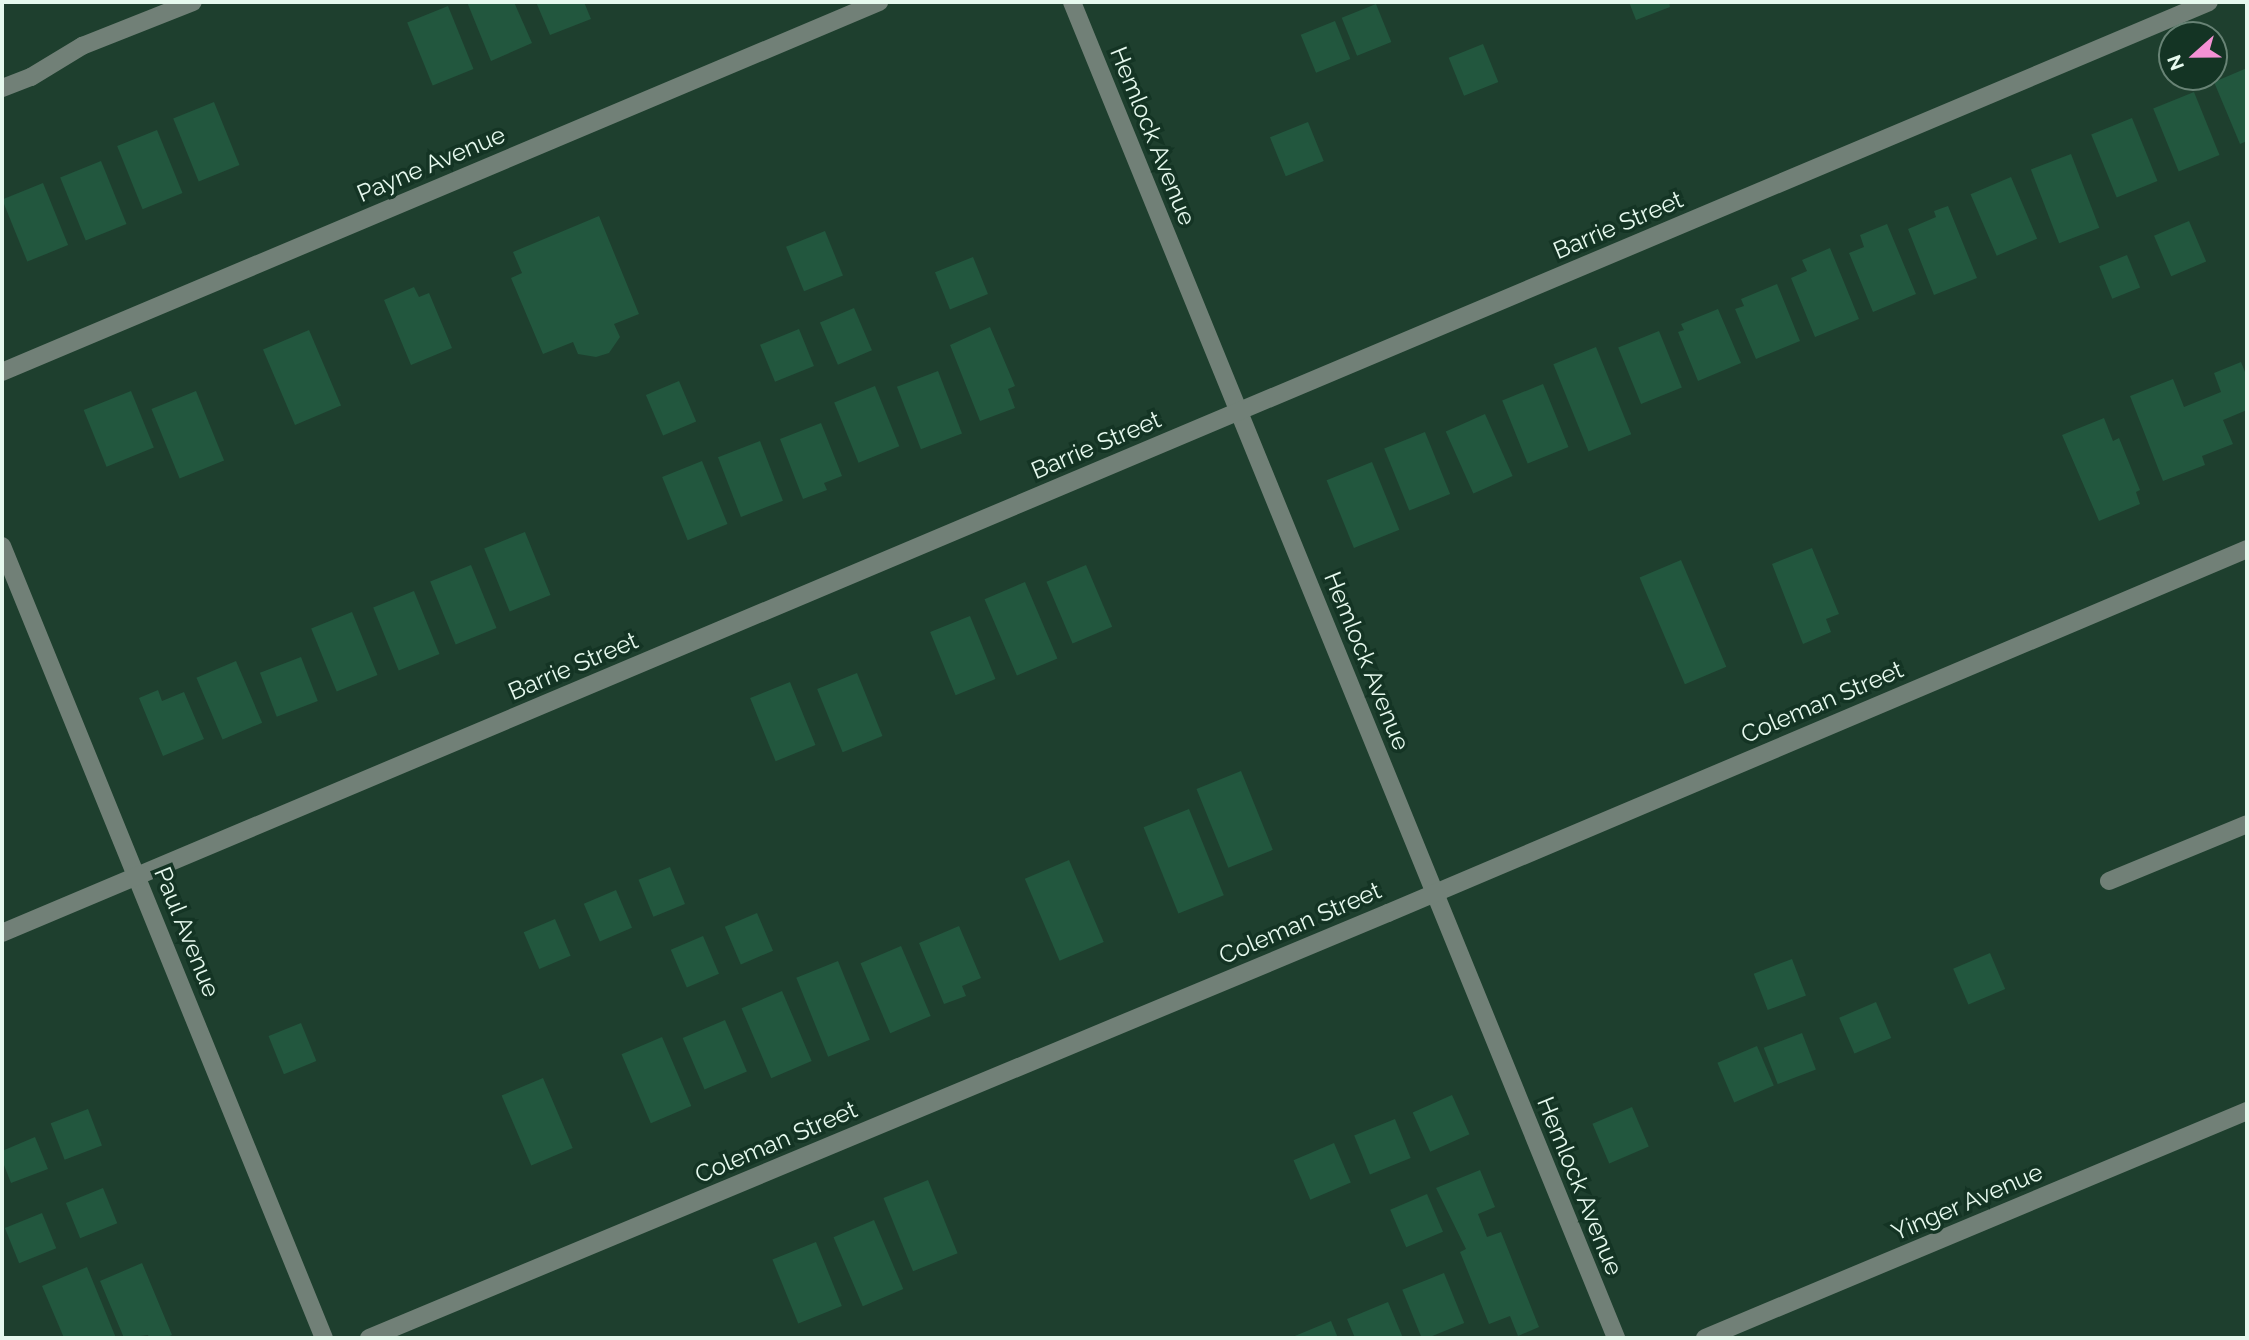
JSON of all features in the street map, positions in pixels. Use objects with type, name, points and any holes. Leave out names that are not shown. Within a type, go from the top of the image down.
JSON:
[{"type":"street","points":[[2,88],[31,77],[82,46],[193,2]]},
{"type":"street","name":"Payne Avenue","points":[[2,372],[879,2]]},
{"type":"street","name":"Hemlock Avenue","points":[[1072,2],[1616,1338]]},
{"type":"street","name":"Barrie Street","points":[[2,933],[2209,2]]},
{"type":"street","name":"Paul Avenue","points":[[2,546],[324,1338]]},
{"type":"street","name":"Coleman Street","points":[[369,1338],[1435,893],[2247,549]]},
{"type":"street","points":[[2109,881],[2247,824]]},
{"type":"street","name":"Yinger Avenue","points":[[1705,1338],[2247,1111]]},
{"type":"building","points":[[467,2],[514,2],[532,43],[491,61]]},
{"type":"building","points":[[536,2],[584,2],[591,19],[550,35]]},
{"type":"building","points":[[1629,2],[1669,2],[1670,7],[1636,20]]},
{"type":"building","points":[[1376,4],[1391,42],[1357,56],[1342,18]]},
{"type":"building","points":[[448,6],[473,69],[433,86],[407,22]]},
{"type":"building","points":[[1335,21],[1350,59],[1316,73],[1301,35]]},
{"type":"building","points":[[1483,44],[1498,82],[1464,96],[1449,58]]},
{"type":"building","points":[[2247,68],[2247,141],[2240,144],[2218,91],[2228,91],[2228,76]]},
{"type":"building","points":[[2194,92],[2219,155],[2179,172],[2153,108]]},
{"type":"building","points":[[214,102],[239,165],[199,182],[173,118]]},
{"type":"building","points":[[2132,118],[2157,181],[2117,198],[2091,134]]},
{"type":"building","points":[[1308,122],[1324,161],[1286,176],[1270,137]]},
{"type":"building","points":[[157,130],[182,193],[143,209],[117,146]]},
{"type":"building","points":[[2071,154],[2099,228],[2059,243],[2031,169]]},
{"type":"building","points":[[101,161],[126,224],[86,241],[60,177]]},
{"type":"building","points":[[2011,177],[2037,239],[1997,256],[1970,194]]},
{"type":"building","points":[[43,183],[68,245],[27,262],[2,199]]},
{"type":"building","points":[[1948,206],[1977,278],[1934,295],[1908,229],[1936,217],[1934,211]]},
{"type":"building","points":[[599,216],[639,314],[614,324],[620,337],[609,353],[596,357],[578,354],[573,342],[543,354],[511,278],[522,273],[513,252]]},
{"type":"building","points":[[2189,221],[2206,262],[2171,276],[2154,236]]},
{"type":"building","points":[[1887,224],[1916,294],[1873,312],[1849,253],[1864,247],[1860,235]]},
{"type":"building","points":[[825,231],[843,276],[804,291],[786,247]]},
{"type":"building","points":[[1830,248],[1859,319],[1815,337],[1791,278],[1807,271],[1802,260]]},
{"type":"building","points":[[2127,255],[2140,287],[2112,299],[2099,266]]},
{"type":"building","points":[[973,257],[988,294],[950,309],[935,272]]},
{"type":"building","points":[[1777,284],[1800,341],[1756,359],[1735,309],[1744,306],[1741,299]]},
{"type":"building","points":[[414,287],[419,297],[429,293],[452,348],[411,365],[384,300]]},
{"type":"building","points":[[854,308],[872,350],[838,365],[820,322]]},
{"type":"building","points":[[1718,309],[1741,363],[1698,381],[1678,332],[1684,330],[1681,324]]},
{"type":"building","points":[[990,327],[1015,386],[1008,389],[1015,408],[980,421],[950,345]]},
{"type":"building","points":[[799,329],[814,366],[775,382],[760,345]]},
{"type":"building","points":[[309,330],[341,405],[295,425],[263,350]]},
{"type":"building","points":[[1659,331],[1682,388],[1641,404],[1618,347]]},
{"type":"building","points":[[1596,347],[1631,434],[1589,451],[1553,364]]},
{"type":"building","points":[[2241,362],[2247,377],[2247,410],[2223,420],[2233,444],[2202,456],[2205,465],[2163,481],[2130,396],[2173,379],[2184,407],[2221,392],[2214,373]]},
{"type":"building","points":[[938,371],[962,434],[921,449],[897,387]]},
{"type":"building","points":[[679,381],[696,422],[663,436],[646,395]]},
{"type":"building","points":[[1543,384],[1568,447],[1528,464],[1502,400]]},
{"type":"building","points":[[875,386],[899,446],[859,463],[834,402]]},
{"type":"building","points":[[131,391],[154,448],[107,467],[84,410]]},
{"type":"building","points":[[196,391],[224,461],[180,479],[151,409]]},
{"type":"building","points":[[1485,414],[1513,476],[1473,494],[1446,431]]},
{"type":"building","points":[[2104,418],[2113,441],[2119,438],[2140,490],[2136,492],[2140,504],[2099,521],[2062,435]]},
{"type":"building","points":[[821,423],[842,476],[824,483],[827,490],[803,499],[780,439]]},
{"type":"building","points":[[1425,432],[1450,494],[1409,511],[1384,448]]},
{"type":"building","points":[[760,441],[783,501],[741,517],[718,457]]},
{"type":"building","points":[[702,461],[727,524],[688,540],[662,477]]},
{"type":"building","points":[[1372,462],[1399,530],[1354,548],[1327,480]]},
{"type":"building","points":[[525,532],[550,595],[510,612],[484,548]]},
{"type":"building","points":[[1812,548],[1839,614],[1826,619],[1831,632],[1803,644],[1772,564]]},
{"type":"building","points":[[1681,560],[1726,667],[1685,684],[1640,578]]},
{"type":"building","points":[[471,565],[496,628],[456,645],[430,581]]},
{"type":"building","points":[[1086,565],[1112,627],[1073,643],[1046,582]]},
{"type":"building","points":[[1025,582],[1057,658],[1017,676],[984,599]]},
{"type":"building","points":[[414,591],[439,654],[399,671],[373,607]]},
{"type":"building","points":[[352,612],[377,675],[337,692],[311,628]]},
{"type":"building","points":[[970,616],[995,679],[956,695],[930,632]]},
{"type":"building","points":[[301,657],[318,701],[277,717],[260,673]]},
{"type":"building","points":[[236,661],[262,723],[223,739],[196,678]]},
{"type":"building","points":[[857,673],[882,736],[843,752],[817,689]]},
{"type":"building","points":[[790,682],[815,745],[776,761],[750,698]]},
{"type":"building","points":[[158,690],[162,701],[184,692],[204,739],[163,756],[139,698]]},
{"type":"building","points":[[1241,771],[1273,850],[1228,868],[1196,789]]},
{"type":"building","points":[[1189,809],[1224,895],[1178,914],[1144,827]]},
{"type":"building","points":[[1069,860],[1104,942],[1060,961],[1025,879]]},
{"type":"building","points":[[670,867],[685,904],[653,917],[638,880]]},
{"type":"building","points":[[616,890],[632,928],[600,941],[584,904]]},
{"type":"building","points":[[757,913],[773,951],[741,964],[725,927]]},
{"type":"building","points":[[555,919],[571,956],[539,969],[524,932]]},
{"type":"building","points":[[959,926],[981,978],[962,986],[966,996],[944,1004],[919,943]]},
{"type":"building","points":[[703,936],[719,974],[687,987],[671,950]]},
{"type":"building","points":[[901,946],[931,1016],[890,1033],[860,963]]},
{"type":"building","points":[[1990,953],[2005,989],[1968,1005],[1953,969]]},
{"type":"building","points":[[1792,959],[1806,995],[1768,1010],[1754,974]]},
{"type":"building","points":[[838,961],[870,1040],[828,1057],[796,978]]},
{"type":"building","points":[[782,991],[812,1061],[771,1078],[741,1008]]},
{"type":"building","points":[[1876,1002],[1891,1038],[1854,1054],[1839,1018]]},
{"type":"building","points":[[725,1020],[747,1072],[705,1090],[683,1038]]},
{"type":"building","points":[[301,1023],[316,1061],[284,1074],[269,1036]]},
{"type":"building","points":[[1802,1033],[1816,1069],[1778,1084],[1764,1048]]},
{"type":"building","points":[[662,1037],[691,1106],[651,1123],[621,1054]]},
{"type":"building","points":[[1757,1046],[1774,1086],[1734,1102],[1717,1063]]},
{"type":"building","points":[[543,1078],[573,1148],[531,1166],[502,1096]]},
{"type":"building","points":[[1452,1095],[1469,1134],[1430,1152],[1413,1112]]},
{"type":"building","points":[[1632,1107],[1649,1147],[1609,1163],[1592,1124]]},
{"type":"building","points":[[88,1109],[102,1145],[65,1160],[51,1123]]},
{"type":"building","points":[[1395,1119],[1411,1158],[1370,1174],[1354,1135]]},
{"type":"building","points":[[35,1137],[48,1169],[11,1183],[2,1160],[2,1151]]},
{"type":"building","points":[[1334,1143],[1351,1183],[1310,1200],[1293,1160]]},
{"type":"building","points":[[1480,1170],[1495,1207],[1478,1214],[1487,1237],[1501,1232],[1539,1327],[1518,1336],[1510,1316],[1489,1324],[1460,1252],[1466,1249],[1436,1188]]},
{"type":"building","points":[[928,1180],[958,1253],[913,1271],[883,1198]]},
{"type":"building","points":[[103,1188],[117,1223],[80,1238],[66,1203]]},
{"type":"building","points":[[1427,1194],[1443,1232],[1406,1247],[1390,1210]]},
{"type":"building","points":[[42,1213],[56,1248],[19,1263],[5,1228]]},
{"type":"building","points":[[874,1220],[903,1289],[863,1306],[833,1237]]},
{"type":"building","points":[[816,1242],[842,1306],[798,1324],[772,1260]]},
{"type":"building","points":[[142,1263],[172,1335],[164,1338],[149,1338],[148,1335],[124,1338],[100,1281]]},
{"type":"building","points":[[87,1267],[116,1338],[64,1338],[42,1286]]},
{"type":"building","points":[[1444,1273],[1464,1323],[1422,1338],[1402,1290]]},
{"type":"building","points":[[1388,1302],[1403,1338],[1355,1338],[1347,1319]]},
{"type":"building","points":[[1331,1321],[1338,1338],[1290,1338]]}]
